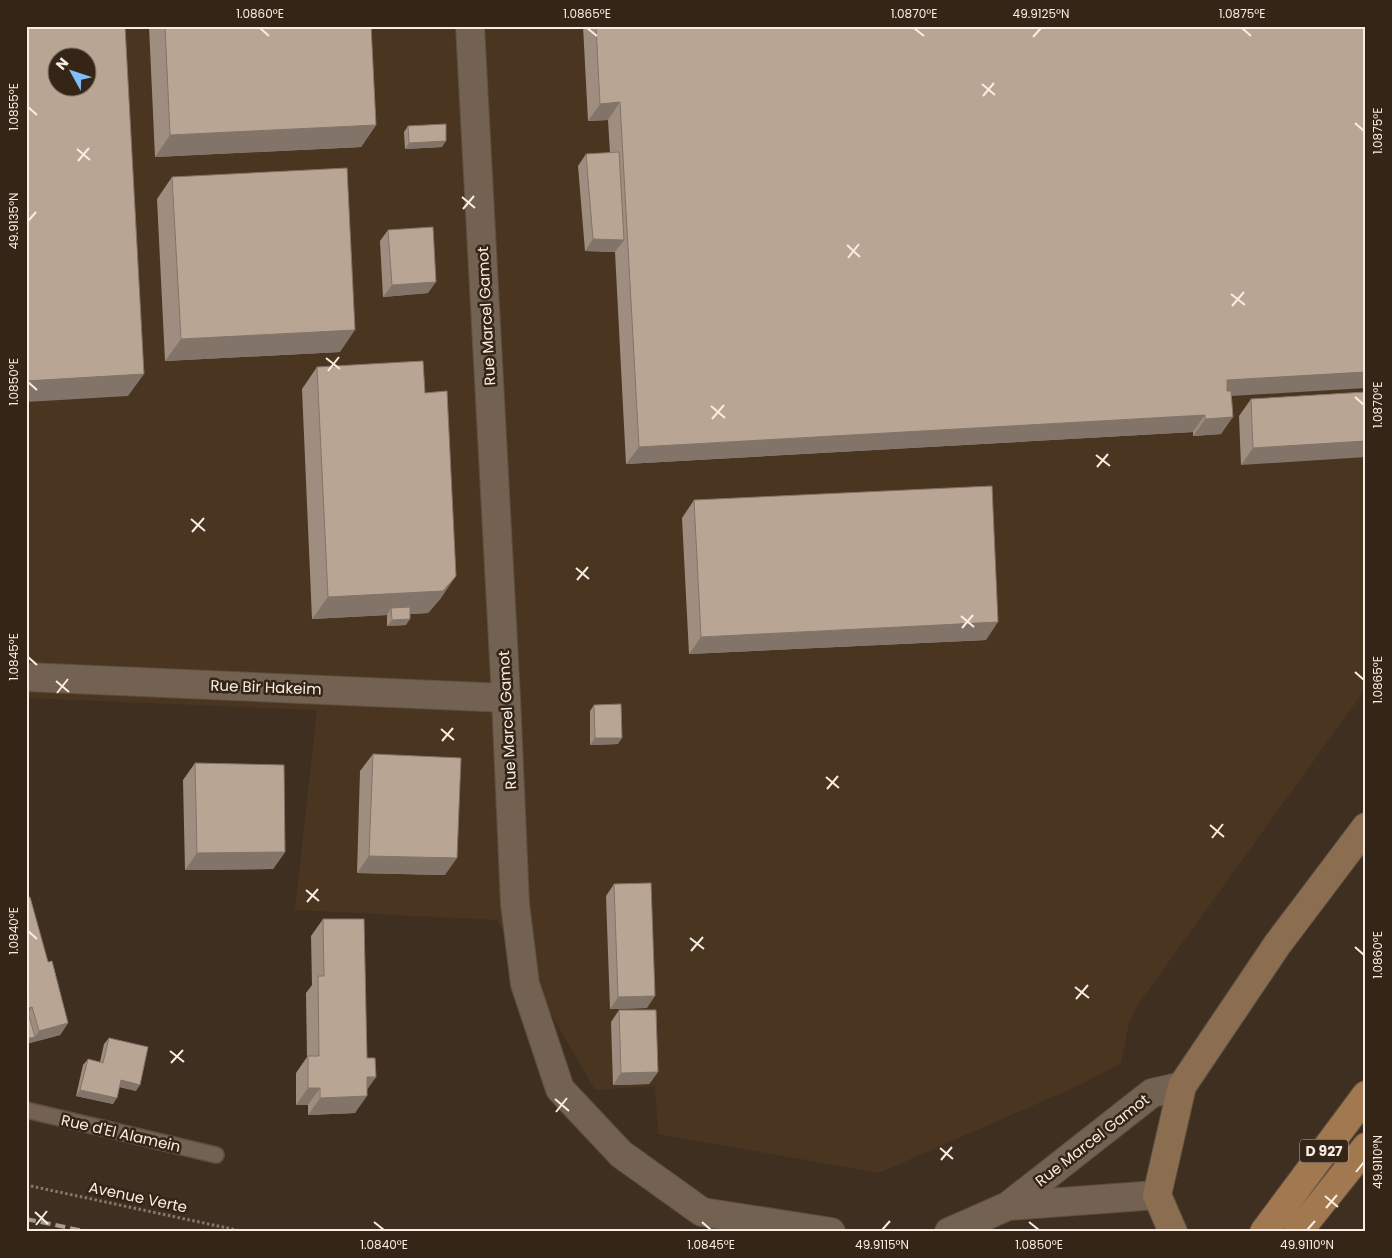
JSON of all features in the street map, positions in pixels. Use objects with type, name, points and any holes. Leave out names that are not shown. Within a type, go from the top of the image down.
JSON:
[{"type":"main road","points":[[1173,1232],[1157,1195],[1182,1086],[1277,945],[1366,827]]},
{"type":"main road","name":"D 927","points":[[1264,1232],[1366,1096]]},
{"type":"main road","name":"D 927","points":[[1301,1228],[1366,1147]]},
{"type":"street","name":"Rue Marcel Gamot","points":[[470,26],[506,698],[515,904],[525,984],[560,1089],[621,1154],[702,1212],[831,1232]]},
{"type":"street","name":"Rue Bir Hakeim","points":[[26,677],[506,698]]},
{"type":"street","name":"Rue Marcel Gamot","points":[[948,1232],[1008,1206],[1152,1093],[1182,1086]]},
{"type":"street","name":"Rue Marcel Gamot","points":[[1008,1206],[1157,1195]]},
{"type":"lane","name":"Rue d'El Alamein","points":[[26,1110],[216,1155]]},
{"type":"path","name":"Avenue Verte","points":[[26,1184],[246,1232]]},
{"type":"shaded area","points":[[26,26],[1366,26],[1366,688],[1137,1006],[1129,1022],[1121,1063],[1082,1084],[879,1173],[658,1134],[655,1086],[595,1090],[497,920],[295,910],[317,710],[26,698]]},
{"type":"building","points":[[26,26],[125,26],[144,374],[26,381]]},
{"type":"building","points":[[165,26],[371,26],[376,125],[170,135]]},
{"type":"building","points":[[596,26],[1366,26],[1366,372],[1227,380],[1227,391],[1231,391],[1233,417],[1205,419],[1205,415],[639,447],[620,102],[600,104]]},
{"type":"building","points":[[446,124],[446,141],[409,143],[408,126]]},
{"type":"building","points":[[619,152],[624,240],[593,239],[586,154]]},
{"type":"building","points":[[347,168],[355,330],[181,339],[172,177]]},
{"type":"building","points":[[433,227],[436,282],[392,285],[388,230]]},
{"type":"building","points":[[423,361],[425,393],[447,391],[456,576],[443,591],[328,597],[317,367]]},
{"type":"building","points":[[1366,392],[1366,441],[1253,448],[1251,399]]},
{"type":"building","points":[[992,486],[998,622],[701,637],[694,500]]},
{"type":"building","points":[[410,607],[410,619],[392,620],[391,608]]},
{"type":"building","points":[[621,704],[622,738],[595,738],[594,705]]},
{"type":"building","points":[[373,754],[461,758],[457,858],[369,856]]},
{"type":"building","points":[[195,763],[284,765],[285,852],[197,853]]},
{"type":"building","points":[[651,883],[655,996],[618,997],[614,884]]},
{"type":"building","points":[[30,897],[48,962],[52,961],[68,1023],[39,1031],[32,1007],[26,1009],[26,993],[29,992],[26,981],[26,898]]},
{"type":"building","points":[[323,919],[364,919],[367,1058],[375,1058],[376,1077],[367,1077],[367,1096],[320,1098],[320,1088],[308,1088],[308,1056],[319,1056],[318,976],[324,976]]},
{"type":"building","points":[[619,1010],[656,1010],[658,1072],[621,1073]]},
{"type":"building","points":[[28,1013],[35,1037],[26,1039],[26,1014]]},
{"type":"building","points":[[109,1038],[148,1047],[140,1085],[121,1080],[117,1098],[80,1090],[88,1059],[103,1063]]},
{"type":"railway","points":[[26,1219],[89,1232]]}]
